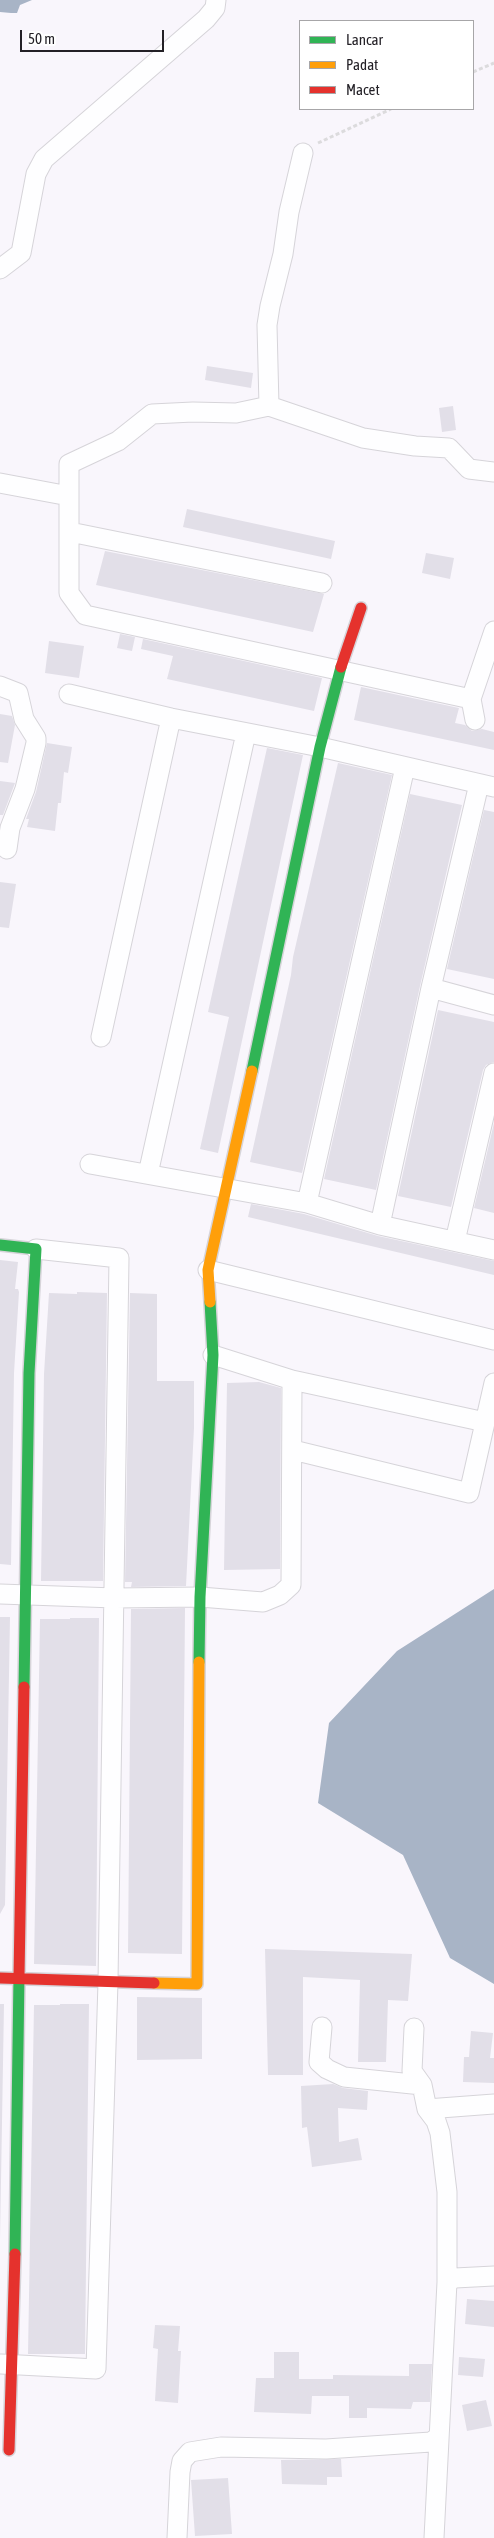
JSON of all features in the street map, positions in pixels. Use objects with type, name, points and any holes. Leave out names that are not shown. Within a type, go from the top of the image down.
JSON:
[{"type":"street","points":[[0,269],[21,252],[36,174],[44,159],[206,19],[215,8],[216,0]]},
{"type":"street","points":[[269,406],[267,326],[283,254],[289,212],[303,153]]},
{"type":"street","points":[[471,699],[86,615],[69,593],[69,464],[118,441],[152,414],[193,412],[236,413],[269,406],[363,438],[415,446],[449,448],[469,469],[494,472]]},
{"type":"street","points":[[0,483],[69,496]]},
{"type":"street","points":[[70,532],[322,582]]},
{"type":"street","points":[[0,1978],[197,1984],[200,1597],[213,1355],[208,1270],[228,1188],[320,747],[340,669],[361,608]]},
{"type":"street","points":[[475,720],[471,699],[494,631]]},
{"type":"street","points":[[0,686],[18,693],[24,719],[36,743],[25,789],[10,828],[7,849]]},
{"type":"street","points":[[69,694],[171,718],[320,747],[487,785],[431,988],[380,1225]]},
{"type":"street","points":[[101,1037],[171,718]]},
{"type":"street","points":[[148,1174],[246,733]]},
{"type":"street","points":[[307,1203],[405,767]]},
{"type":"street","points":[[431,988],[494,1005]]},
{"type":"street","points":[[456,1241],[494,1073]]},
{"type":"street","points":[[90,1164],[307,1203],[380,1225],[494,1250]]},
{"type":"street","points":[[0,1245],[119,1258],[108,1982],[96,2369],[7,2364]]},
{"type":"street","points":[[9,2450],[7,2364],[27,1595],[28,1373],[36,1249]]},
{"type":"street","points":[[208,1270],[494,1340]]},
{"type":"street","points":[[213,1355],[292,1380],[485,1422]]},
{"type":"street","points":[[0,1594],[115,1598],[200,1597],[263,1602],[280,1595],[291,1585],[292,1380]]},
{"type":"street","points":[[293,1450],[469,1493],[494,1383]]},
{"type":"street","points":[[322,2027],[319,2062],[327,2069],[344,2077],[422,2085]]},
{"type":"street","points":[[414,2028],[412,2071],[422,2085],[427,2109],[436,2121],[440,2133],[447,2192],[447,2282],[437,2438],[434,2538]]},
{"type":"street","points":[[427,2109],[494,2104]]},
{"type":"street","points":[[447,2282],[455,2278],[494,2276]]},
{"type":"street","points":[[177,2538],[180,2472],[182,2461],[190,2452],[221,2447],[326,2449],[431,2442],[437,2438]]},
{"type":"path","points":[[474,72],[494,63]]},
{"type":"path","points":[[303,153],[328,137],[389,110]]},
{"type":"water","points":[[0,0],[32,0],[20,5],[17,13],[11,13],[0,12]]},
{"type":"water","points":[[494,1589],[494,1984],[450,1958],[403,1855],[318,1803],[329,1723],[397,1651]]},
{"type":"building","points":[[207,366],[253,373],[251,388],[205,380]]},
{"type":"building","points":[[453,406],[456,430],[442,432],[439,408]]},
{"type":"building","points":[[187,509],[335,541],[331,559],[183,527]]},
{"type":"building","points":[[105,551],[324,594],[313,632],[96,585]]},
{"type":"building","points":[[426,553],[454,558],[450,579],[422,573]]},
{"type":"building","points":[[120,634],[135,637],[132,651],[117,648]]},
{"type":"building","points":[[143,639],[322,678],[314,711],[167,679],[173,656],[141,649]]},
{"type":"building","points":[[49,641],[84,646],[79,678],[45,673]]},
{"type":"building","points":[[361,687],[459,708],[455,723],[465,725],[472,731],[482,729],[494,732],[494,750],[354,720]]},
{"type":"building","points":[[0,714],[12,716],[15,725],[8,763],[0,762]]},
{"type":"building","points":[[47,743],[72,747],[68,773],[64,772],[61,803],[58,803],[55,831],[27,827],[29,819],[26,819],[36,792]]},
{"type":"building","points":[[267,748],[303,755],[218,1153],[200,1149],[229,1017],[208,1012]]},
{"type":"building","points":[[338,763],[392,775],[302,1173],[250,1162],[291,975],[293,957]]},
{"type":"building","points":[[0,781],[15,783],[3,815],[0,815]]},
{"type":"building","points":[[410,794],[462,805],[420,986],[376,1190],[324,1179]]},
{"type":"building","points":[[484,810],[494,812],[494,979],[447,969]]},
{"type":"building","points":[[0,882],[16,884],[9,928],[0,927]]},
{"type":"building","points":[[438,1010],[494,1022],[494,1062],[486,1065],[483,1070],[451,1207],[398,1196]]},
{"type":"building","points":[[494,1123],[494,1213],[474,1208]]},
{"type":"building","points":[[251,1204],[304,1214],[378,1236],[494,1261],[494,1275],[248,1217]]},
{"type":"building","points":[[0,1260],[18,1262],[15,1289],[18,1289],[19,1292],[14,1373],[11,1565],[0,1564]]},
{"type":"building","points":[[77,1292],[107,1293],[103,1581],[41,1581],[44,1374],[49,1293],[77,1294]]},
{"type":"building","points":[[130,1293],[157,1294],[157,1381],[194,1381],[194,1428],[186,1586],[131,1587],[132,1582],[125,1582]]},
{"type":"building","points":[[259,1382],[281,1388],[280,1569],[224,1570],[227,1383]]},
{"type":"building","points":[[185,1608],[182,1954],[128,1953],[131,1609]]},
{"type":"building","points":[[0,1617],[10,1617],[5,1905],[0,1914]]},
{"type":"building","points":[[99,1618],[96,1966],[34,1964],[40,1619]]},
{"type":"building","points":[[265,1949],[412,1954],[408,2001],[388,2000],[386,2062],[358,2062],[360,1980],[303,1977],[303,2075],[268,2075]]},
{"type":"building","points":[[137,1997],[202,1998],[202,2059],[137,2060]]},
{"type":"building","points":[[0,2004],[4,2004],[0,2240]]},
{"type":"building","points":[[89,2004],[85,2354],[28,2354],[34,2005]]},
{"type":"building","points":[[471,2031],[493,2033],[490,2058],[494,2058],[494,2083],[463,2082],[464,2057],[469,2057]]},
{"type":"building","points":[[333,2084],[343,2088],[368,2091],[367,2110],[338,2108],[339,2142],[358,2138],[362,2160],[312,2167],[307,2127],[302,2128],[301,2086]]},
{"type":"building","points":[[467,2299],[494,2301],[494,2327],[465,2324]]},
{"type":"building","points":[[155,2325],[180,2326],[178,2351],[181,2351],[178,2403],[155,2401],[158,2349],[153,2348]]},
{"type":"building","points":[[274,2352],[299,2352],[299,2379],[333,2379],[333,2375],[409,2376],[409,2364],[432,2364],[430,2402],[413,2402],[411,2409],[367,2408],[367,2418],[349,2418],[349,2396],[312,2396],[311,2414],[254,2412],[256,2378],[274,2378]]},
{"type":"building","points":[[459,2357],[485,2359],[483,2377],[458,2375]]},
{"type":"building","points":[[486,2400],[492,2426],[467,2431],[462,2405]]},
{"type":"building","points":[[341,2459],[342,2477],[327,2477],[327,2485],[282,2484],[281,2460]]},
{"type":"building","points":[[228,2478],[232,2534],[195,2536],[191,2480]]},
{"type":"traffic: fast","points":[[252,1071],[320,747],[341,667]]},
{"type":"traffic: fast","points":[[0,1245],[36,1249],[29,1373],[24,1687]]},
{"type":"traffic: fast","points":[[199,1662],[200,1597],[213,1355],[210,1302]]},
{"type":"traffic: fast","points":[[15,2254],[19,1976]]},
{"type":"traffic: slow","points":[[210,1302],[208,1270],[252,1071]]},
{"type":"traffic: slow","points":[[154,1983],[197,1984],[199,1662]]},
{"type":"traffic: jam","points":[[341,667],[361,608]]},
{"type":"traffic: jam","points":[[19,1976],[24,1687]]},
{"type":"traffic: jam","points":[[0,1978],[154,1983]]},
{"type":"traffic: jam","points":[[9,2450],[15,2254]]}]
